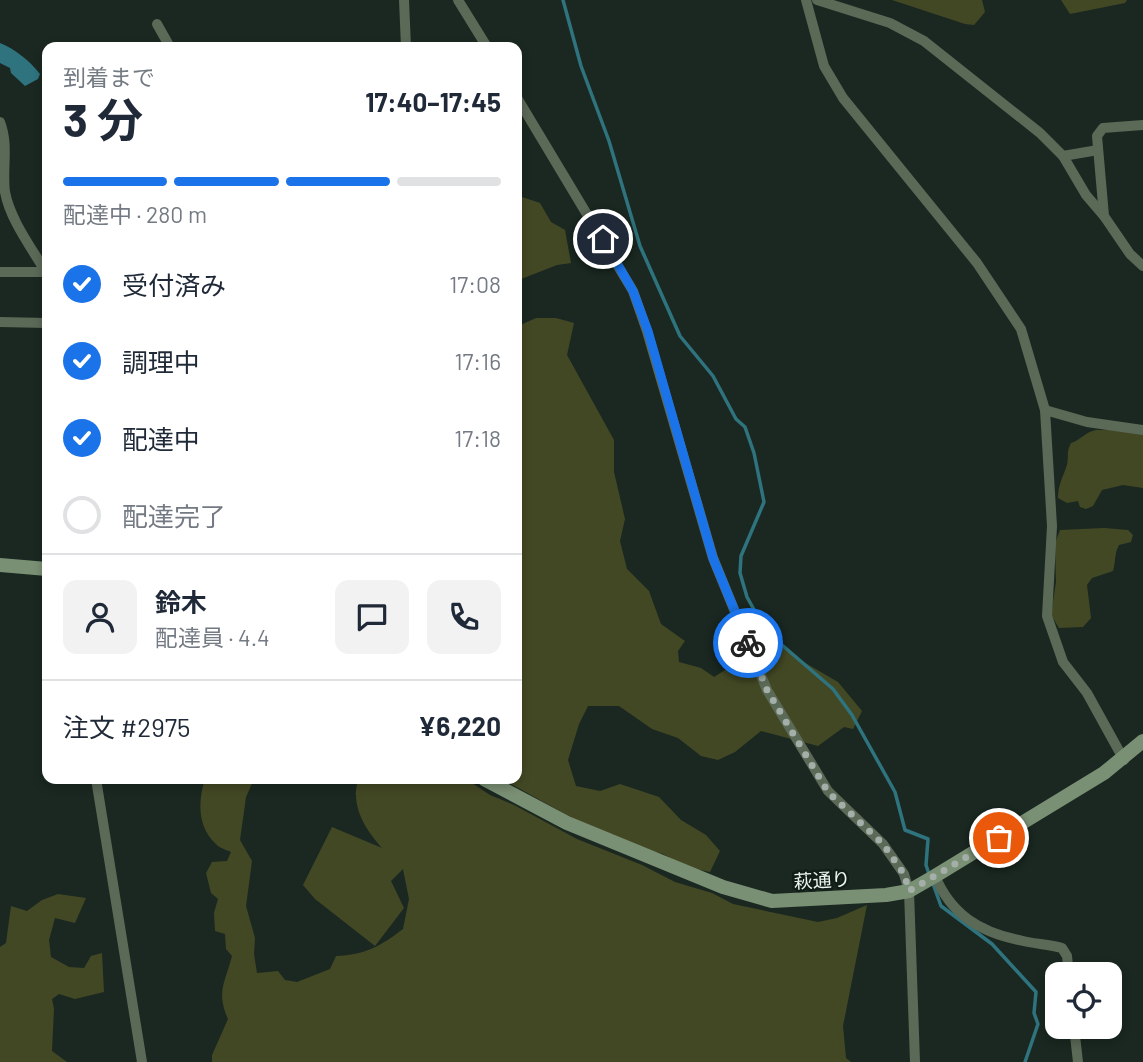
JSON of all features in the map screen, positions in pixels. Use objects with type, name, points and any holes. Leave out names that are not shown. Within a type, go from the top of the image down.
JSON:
[{"type":"street","points":[[404,0],[405,42]]},
{"type":"street","points":[[458,0],[484,42]]},
{"type":"street","points":[[806,0],[824,66],[842,98],[977,263],[1021,329],[1045,410],[1052,526],[1047,616],[1063,662],[1087,693],[1124,760]]},
{"type":"street","points":[[817,0],[890,23],[924,41],[1040,133],[1063,156],[1086,195],[1130,254],[1143,267]]},
{"type":"street","points":[[157,24],[167,42]]},
{"type":"street","points":[[522,106],[633,291],[648,331],[713,558],[767,690],[828,792],[883,844],[904,874],[909,891],[915,1062]]},
{"type":"street","points":[[0,122],[5,134],[5,191],[10,208],[42,264]]},
{"type":"street","points":[[1104,216],[1097,136],[1103,128],[1143,125]]},
{"type":"street","points":[[1063,156],[1098,150]]},
{"type":"street","points":[[0,272],[42,273]]},
{"type":"street","points":[[0,322],[42,323]]},
{"type":"street","points":[[1045,410],[1087,422],[1143,430]]},
{"type":"street","points":[[0,565],[42,569]]},
{"type":"street","name":"萩通り","points":[[493,784],[567,823],[723,887],[772,901],[886,895],[909,891],[936,876],[1124,760],[1141,745]]},
{"type":"street","points":[[97,784],[142,1062]]},
{"type":"street","points":[[936,876],[944,897],[969,920],[1017,940],[1062,948],[1068,962]]},
{"type":"street","points":[[1075,1039],[1078,1062]]},
{"type":"green space","points":[[892,0],[982,0],[985,12],[974,25],[965,24]]},
{"type":"green space","points":[[1061,0],[1127,0],[1125,3],[1070,14]]},
{"type":"green space","points":[[522,197],[540,203],[551,222],[565,230],[571,263],[557,265],[522,279]]},
{"type":"green space","points":[[536,318],[556,318],[574,323],[567,355],[614,440],[614,472],[625,519],[620,541],[627,569],[649,591],[661,624],[685,641],[678,651],[679,662],[701,668],[714,677],[742,655],[747,649],[755,622],[763,619],[773,624],[774,641],[795,657],[838,682],[862,711],[853,729],[844,727],[818,746],[761,731],[735,752],[718,760],[701,756],[678,738],[652,729],[619,706],[588,706],[579,724],[568,760],[576,786],[600,791],[620,784],[659,797],[681,820],[706,835],[720,851],[710,872],[687,867],[663,854],[624,843],[613,834],[601,834],[511,784],[522,784],[522,324]]},
{"type":"green space","points":[[1096,430],[1143,433],[1143,488],[1123,485],[1102,490],[1093,506],[1086,509],[1080,507],[1078,501],[1067,503],[1058,498],[1058,493],[1071,443]]},
{"type":"green space","points":[[1060,530],[1128,530],[1133,535],[1131,542],[1119,545],[1113,571],[1092,578],[1087,585],[1091,618],[1083,627],[1059,628],[1051,615],[1056,582],[1055,544]]},
{"type":"green space","points":[[204,784],[252,784],[246,797],[240,840],[252,861],[246,906],[255,938],[257,973],[278,971],[285,980],[297,982],[330,969],[336,956],[356,954],[372,948],[403,929],[409,899],[403,869],[391,881],[404,908],[375,946],[315,899],[303,885],[332,827],[382,848],[361,818],[357,804],[357,784],[474,784],[577,839],[733,904],[818,922],[837,918],[867,905],[843,1026],[846,1058],[851,1062],[212,1062],[212,1055],[228,1019],[222,994],[232,956],[226,949],[225,934],[215,931],[214,913],[218,899],[211,893],[206,873],[212,862],[227,861],[231,852],[216,844],[205,830],[201,796]]},
{"type":"green space","points":[[58,894],[86,898],[75,923],[55,918],[49,940],[51,957],[69,967],[84,968],[91,956],[102,953],[104,992],[75,999],[59,994],[52,999],[52,1051],[67,1062],[0,1062],[0,947],[6,943],[11,906],[27,911],[42,900]]},
{"type":"water","points":[[0,43],[17,52],[32,65],[40,74],[38,79],[25,86],[11,73],[10,68],[0,63]]},
{"type":"waterway","points":[[563,0],[581,66],[609,141],[640,246],[680,336],[713,376],[736,419],[745,427],[754,453],[764,502],[741,556],[740,573],[747,597],[763,626],[833,689],[852,715],[895,792],[905,830],[928,839],[926,865],[929,874]]},
{"type":"waterway","points":[[932,881],[941,906],[992,944],[1036,992],[1034,1013],[1038,1024],[1025,1062]]},
{"type":"way so far","points":[[748,643],[767,690],[828,792],[883,844],[904,874],[909,891],[999,838]]},
{"type":"route","points":[[603,239],[633,291],[648,331],[713,558],[748,643]]}]
